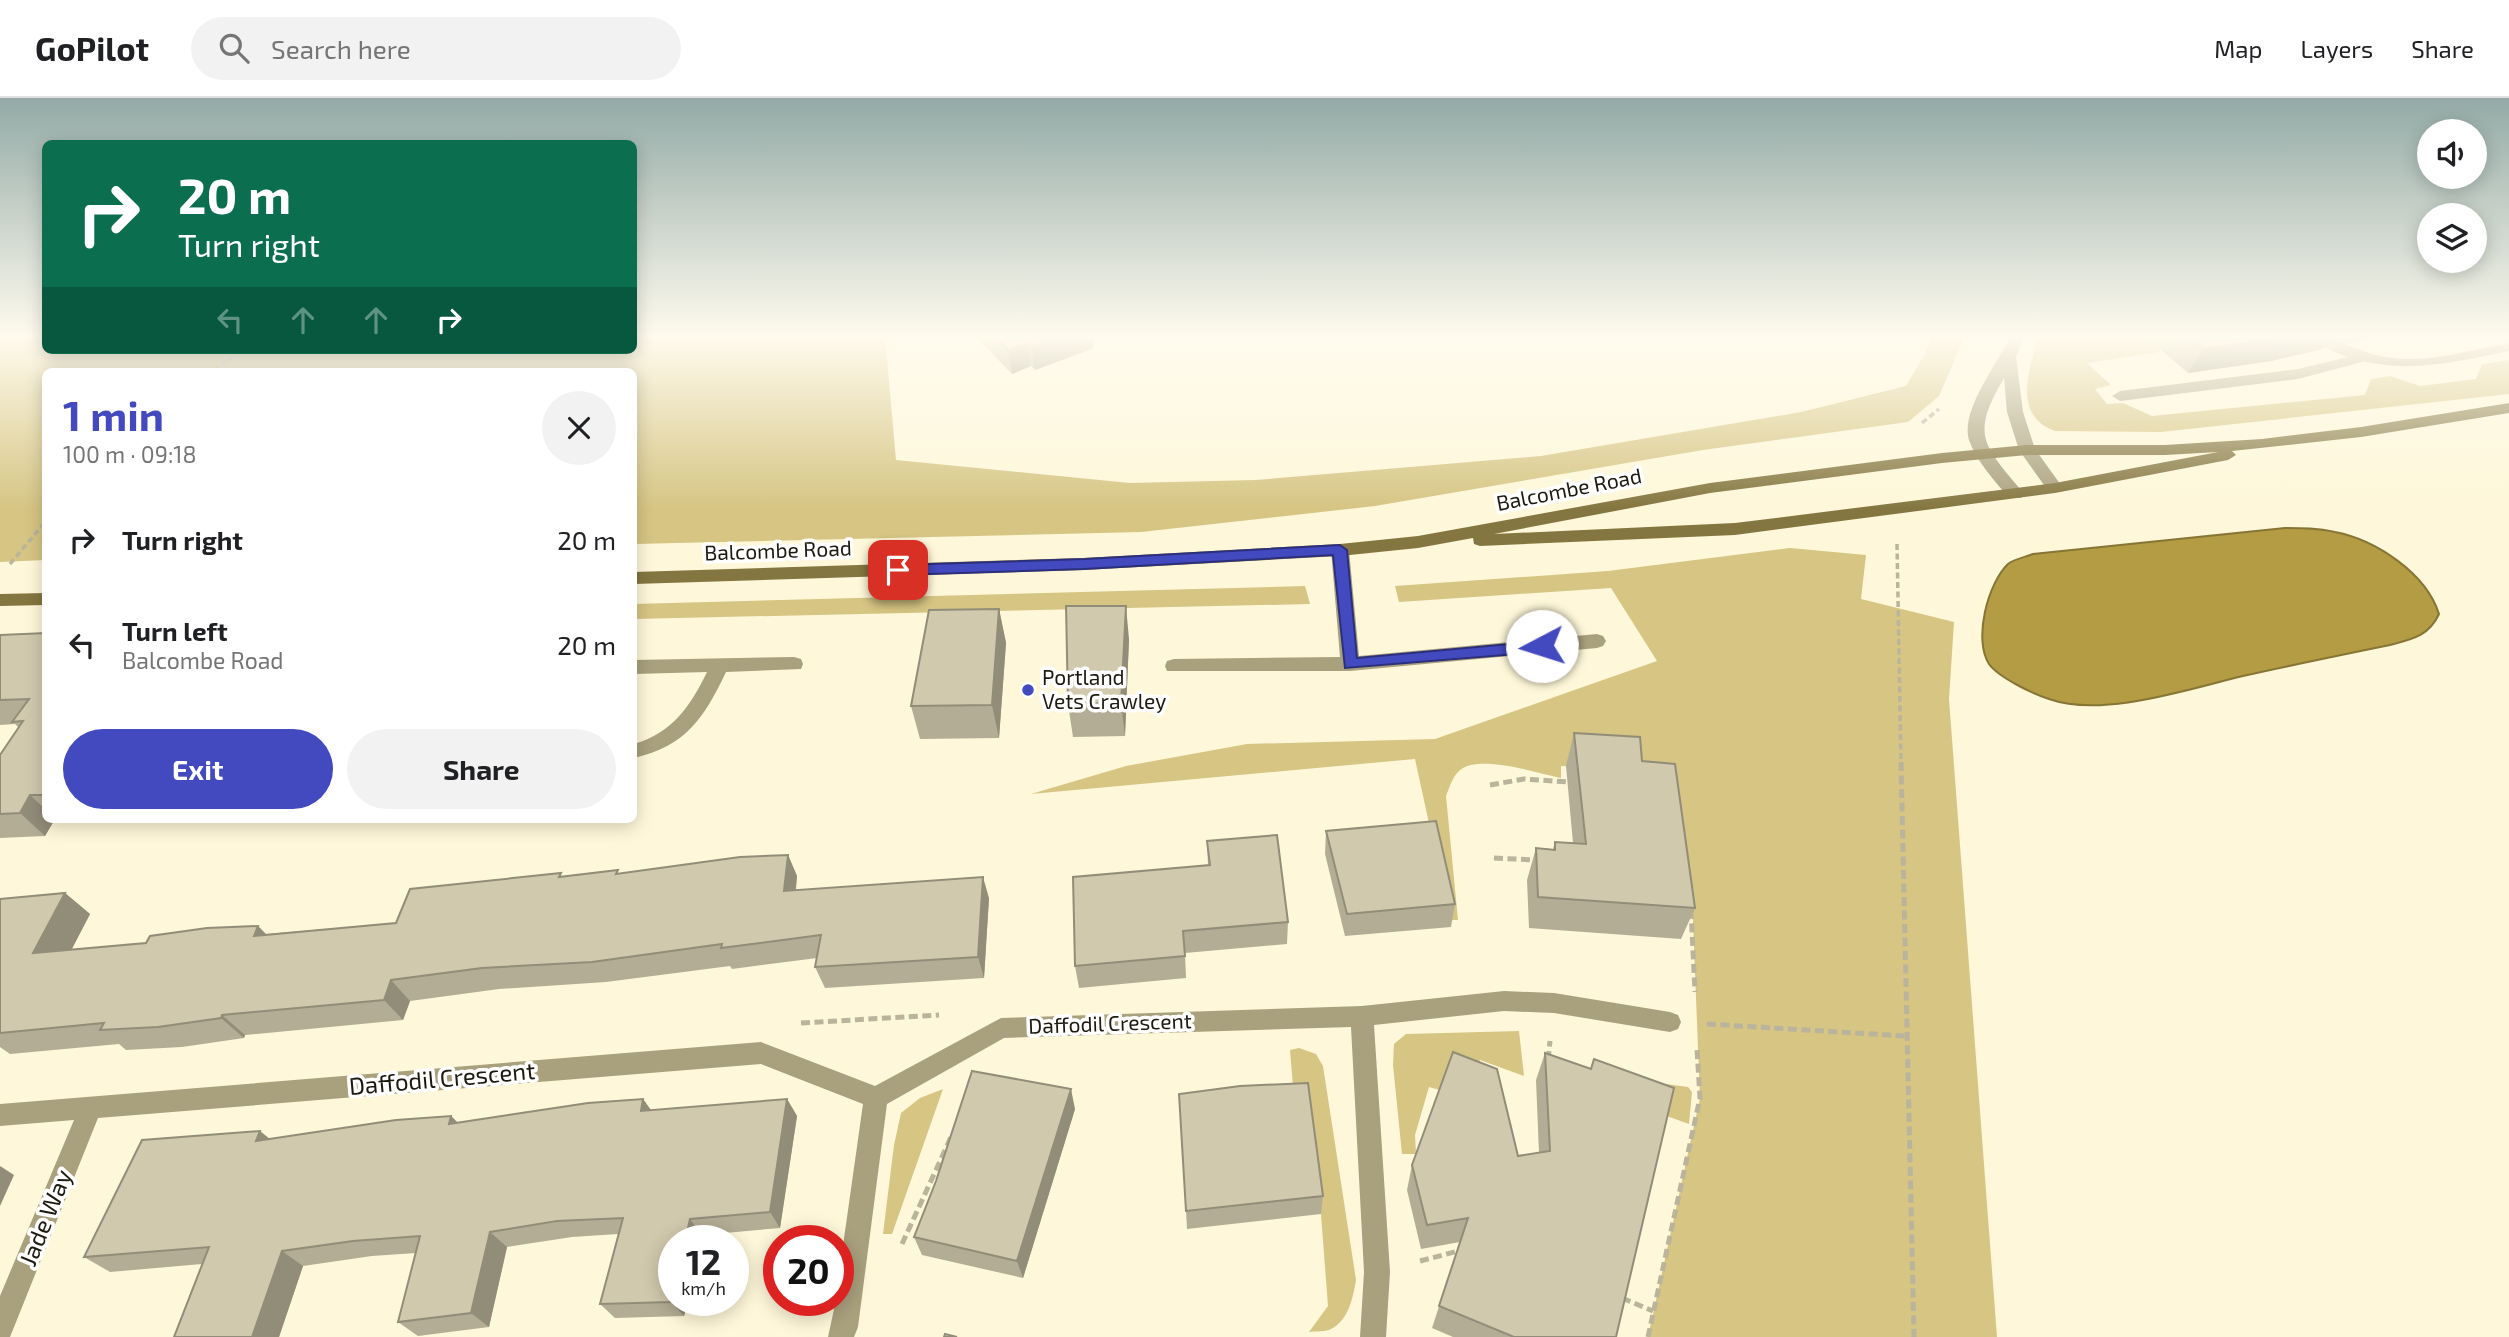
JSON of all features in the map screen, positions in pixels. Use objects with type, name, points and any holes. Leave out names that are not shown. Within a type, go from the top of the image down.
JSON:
[{"type":"main road","name":"Balcombe Road","points":[[637,578],[1084,564],[1340,550],[1418,542],[1710,488],[1982,454],[2028,450],[2165,450],[2262,444],[2508,409]]},
{"type":"main road","points":[[1418,542],[1735,529],[2055,488],[2214,460],[2262,444]]},
{"type":"main road","points":[[0,600],[42,599]]},
{"type":"street","points":[[1988,394],[1975,416],[1975,435],[1982,454],[2015,494]]},
{"type":"street","points":[[2013,394],[2015,412],[2028,450],[2055,488]]},
{"type":"street","points":[[2120,396],[2138,394]]},
{"type":"street","points":[[1340,550],[1350,664]]},
{"type":"street","points":[[1174,666],[1350,664],[1597,641]]},
{"type":"street","points":[[637,667],[794,664]]},
{"type":"street","points":[[637,750],[652,747],[676,735],[699,708],[720,666]]},
{"type":"street","name":"Daffodil Crescent","points":[[0,1115],[761,1053],[876,1098],[1001,1028],[1362,1016],[1504,1002],[1554,1003],[1670,1021]]},
{"type":"street","points":[[1362,1016],[1377,1272],[1373,1337]]},
{"type":"street","points":[[841,1337],[845,1328],[876,1098]]},
{"type":"street","name":"Jade Way","points":[[0,1328],[91,1107]]},
{"type":"path","points":[[8,566],[42,526]]},
{"type":"path","points":[[1897,534],[1905,1036],[1914,1337]]},
{"type":"path","points":[[1490,785],[1524,779],[1568,782]]},
{"type":"path","points":[[1494,858],[1548,861]]},
{"type":"path","points":[[1648,1337],[1700,1098],[1691,907]]},
{"type":"path","points":[[1547,1070],[1554,1003]]},
{"type":"path","points":[[761,1053],[800,1023],[976,1013],[1001,1028]]},
{"type":"path","points":[[1670,1021],[1905,1036]]},
{"type":"path","points":[[900,1247],[956,1125]]},
{"type":"path","points":[[1377,1272],[1469,1248]]},
{"type":"path","points":[[1618,1296],[1653,1311]]},
{"type":"shaded area","points":[[0,394],[42,394],[42,560],[0,562]]},
{"type":"shaded area","points":[[637,394],[890,394],[896,460],[1130,483],[1256,480],[1541,456],[1801,412],[1874,394],[1940,394],[1908,422],[1703,450],[1375,506],[1141,532],[637,544]]},
{"type":"shaded area","points":[[2027,394],[2099,394],[2107,404],[2123,403],[2152,416],[2365,394],[2509,394],[2161,432],[2055,431],[2042,424],[2028,403]]},
{"type":"shaded area","points":[[2285,528],[2335,532],[2367,542],[2382,551],[2398,561],[2423,585],[2439,614],[2435,621],[2425,632],[2406,641],[2120,704],[2071,704],[2049,699],[2008,679],[1989,664],[1984,653],[1983,626],[1989,597],[2001,573],[2013,561],[2033,554]]},
{"type":"shaded area","points":[[1790,548],[1866,555],[1861,599],[1954,622],[1949,699],[1997,1337],[1648,1337],[1700,1098],[1693,921],[1685,859],[1629,770],[1561,766],[1561,778],[1497,765],[1472,765],[1463,768],[1452,780],[1446,796],[1458,920],[1450,920],[1415,759],[1031,794],[1126,766],[1247,744],[1435,739],[1657,661],[1611,588],[1399,602],[1395,586],[1608,571]]},
{"type":"shaded area","points":[[1305,586],[1310,604],[637,619],[637,604]]},
{"type":"shaded area","points":[[1519,1031],[1524,1076],[1480,1060],[1470,1088],[1443,1091],[1429,1087],[1415,1135],[1416,1154],[1402,1154],[1393,1065],[1394,1044],[1406,1034]]},
{"type":"shaded area","points":[[1299,1048],[1316,1054],[1323,1066],[1356,1280],[1349,1308],[1342,1320],[1329,1330],[1309,1332],[1328,1306],[1321,1214],[1307,1103],[1294,1098],[1290,1050]]},
{"type":"shaded area","points":[[1598,1075],[1688,1087],[1692,1092],[1689,1124],[1583,1086]]},
{"type":"shaded area","points":[[943,1089],[892,1234],[883,1234],[894,1145],[901,1113],[920,1098]]},
{"type":"building","points":[[1066,606],[1126,606],[1121,703],[1068,704]]},
{"type":"building","points":[[999,609],[992,705],[911,706],[929,610]]},
{"type":"building","points":[[42,633],[42,795],[30,795],[20,813],[0,814],[0,755],[23,721],[12,722],[29,699],[0,700],[0,635]]},
{"type":"building","points":[[1574,733],[1640,737],[1642,761],[1675,764],[1695,908],[1538,897],[1536,848],[1555,850],[1555,842],[1586,844]]},
{"type":"building","points":[[1436,821],[1455,904],[1347,914],[1326,831]]},
{"type":"building","points":[[1277,835],[1288,922],[1183,931],[1185,956],[1075,966],[1073,877],[1210,865],[1207,841]]},
{"type":"building","points":[[788,855],[784,891],[983,877],[978,957],[815,967],[821,935],[721,948],[722,944],[592,962],[482,968],[391,980],[384,1000],[222,1015],[221,1018],[158,1027],[100,1030],[104,1023],[0,1033],[0,899],[65,893],[33,953],[146,943],[150,936],[207,928],[258,926],[254,936],[396,923],[410,889],[561,873],[559,877],[618,870],[616,874],[740,857]]},
{"type":"building","points":[[1453,1052],[1497,1069],[1518,1156],[1550,1151],[1545,1053],[1591,1069],[1594,1059],[1674,1088],[1616,1337],[1514,1337],[1439,1306],[1468,1218],[1427,1225],[1412,1165]]},
{"type":"building","points":[[972,1071],[1071,1089],[1017,1261],[914,1237],[936,1181]]},
{"type":"building","points":[[1308,1083],[1323,1196],[1186,1211],[1179,1094],[1240,1086]]},
{"type":"building","points":[[643,1099],[641,1111],[787,1099],[770,1212],[690,1219],[689,1225],[658,1225],[658,1302],[600,1304],[623,1218],[557,1221],[490,1232],[471,1313],[398,1322],[420,1236],[353,1241],[282,1251],[252,1337],[174,1337],[209,1247],[84,1257],[142,1140],[260,1131],[256,1141],[396,1120],[451,1116],[449,1124],[588,1103]]},
{"type":"place","name":"Portland Vets Crawley","points":[[1028,690]]},
{"type":"route","points":[[898,570],[1084,564],[1340,550],[1350,664],[1542,646]]}]
